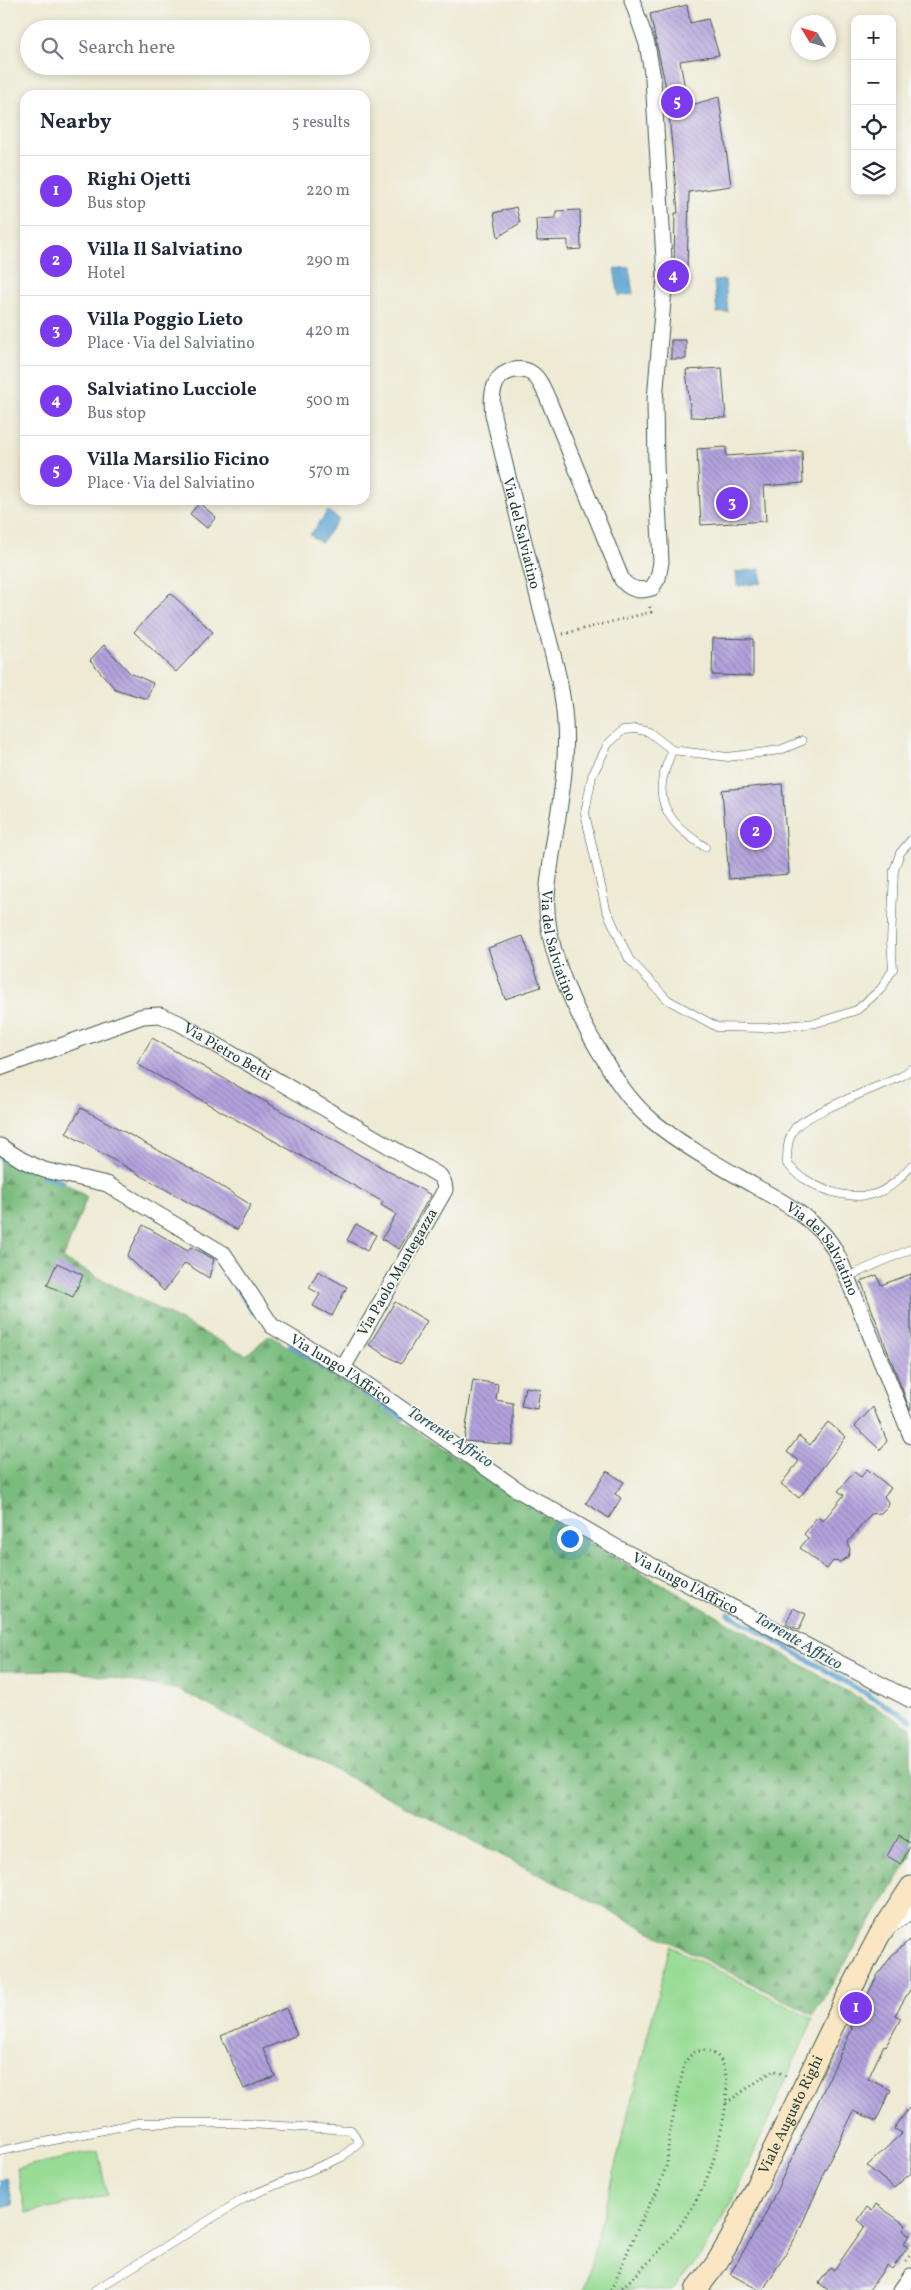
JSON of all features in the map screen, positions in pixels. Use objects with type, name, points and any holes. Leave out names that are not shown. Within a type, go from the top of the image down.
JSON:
[{"type":"main road","name":"Viale Augusto Righi","points":[[696,2290],[716,2264],[731,2238],[844,2003],[879,1936],[911,1887]]},
{"type":"street","name":"Via del Salviatino","points":[[632,0],[647,44],[653,78],[664,266],[656,400],[656,465],[661,562],[658,578],[652,588],[639,590],[626,585],[618,572],[539,380],[531,372],[520,369],[511,371],[496,382],[493,393],[493,415],[558,676],[565,721],[566,758],[550,871],[548,910],[551,935],[559,963],[580,1015],[604,1060],[640,1109],[683,1143],[776,1198],[809,1220],[833,1247],[911,1436]]},
{"type":"street","name":"Via Pietro Betti","points":[[0,1068],[143,1016],[160,1015],[179,1023],[440,1176]]},
{"type":"street","name":"Via lungo l'Affrico","points":[[0,1146],[22,1160],[44,1170],[106,1184],[224,1254],[272,1326],[343,1368],[518,1490],[616,1547],[911,1700]]},
{"type":"street","name":"Via Paolo Mantegazza","points":[[343,1368],[445,1190],[444,1182],[440,1176]]},
{"type":"street","name":"Viale Augusto Righi","points":[[879,1936],[891,1924],[911,1911]]},
{"type":"street","points":[[901,2290],[911,2276]]},
{"type":"lane","points":[[802,741],[780,750],[728,757],[672,750],[649,732],[636,729],[623,730],[608,744],[592,776],[585,813],[606,909],[629,959],[668,1000],[717,1027],[763,1028],[816,1023],[857,1010],[881,989],[893,969],[891,942],[894,870],[900,853],[911,840]]},
{"type":"lane","points":[[672,750],[662,784],[668,815],[681,830],[705,846]]},
{"type":"lane","points":[[911,1069],[902,1076],[809,1117],[795,1128],[786,1150],[787,1164],[805,1180],[831,1191],[859,1196],[881,1192],[897,1181],[911,1166]]},
{"type":"lane","points":[[847,1277],[911,1249]]},
{"type":"lane","points":[[0,2151],[138,2123],[231,2123],[351,2130],[360,2142],[342,2157],[246,2198],[95,2290]]},
{"type":"path","points":[[548,638],[651,612]]},
{"type":"path","points":[[611,2290],[657,2192],[667,2164],[669,2134],[685,2062],[692,2052],[700,2050],[710,2051],[723,2062],[727,2082],[726,2104],[716,2153],[695,2204],[678,2229],[642,2271],[619,2290]]},
{"type":"path","points":[[726,2104],[774,2070],[786,2076]]},
{"type":"green space","points":[[0,1142],[87,1197],[63,1259],[246,1355],[270,1335],[564,1528],[911,1728],[911,1857],[813,2015],[179,1690],[68,1670],[0,1671]]},
{"type":"green space","points":[[670,1946],[813,2019],[733,2200],[699,2258],[672,2290],[584,2290]]},
{"type":"green space","points":[[98,2151],[107,2195],[26,2213],[17,2168]]},
{"type":"water","points":[[629,267],[633,294],[619,296],[614,269]]},
{"type":"water","points":[[725,280],[728,312],[717,313],[714,281]]},
{"type":"water","points":[[328,511],[339,519],[321,543],[310,535]]},
{"type":"water","points":[[760,569],[762,583],[737,586],[736,572]]},
{"type":"water","points":[[7,2178],[13,2205],[0,2208],[0,2180]]},
{"type":"building","points":[[687,5],[690,23],[708,19],[719,55],[680,61],[688,106],[719,97],[731,186],[689,192],[687,272],[674,272],[675,213],[678,213],[667,92],[650,14]]},
{"type":"building","points":[[516,207],[520,223],[498,237],[494,213]]},
{"type":"building","points":[[580,210],[581,249],[568,250],[568,240],[537,241],[536,219],[556,218],[556,211]]},
{"type":"building","points":[[671,340],[686,340],[686,359],[671,359]]},
{"type":"building","points":[[722,368],[726,418],[691,417],[686,370]]},
{"type":"building","points":[[726,447],[726,456],[802,451],[803,483],[764,486],[766,521],[701,525],[697,449]]},
{"type":"building","points":[[197,505],[201,505],[216,517],[207,528],[190,514]]},
{"type":"building","points":[[170,593],[213,632],[176,672],[134,632]]},
{"type":"building","points":[[713,638],[753,639],[753,676],[712,675]]},
{"type":"building","points":[[104,645],[130,673],[153,683],[147,699],[115,689],[90,660]]},
{"type":"building","points":[[782,784],[789,874],[729,879],[722,790]]},
{"type":"building","points":[[523,936],[541,987],[505,999],[488,948]]},
{"type":"building","points":[[152,1038],[431,1195],[399,1249],[382,1239],[396,1214],[381,1205],[383,1202],[137,1064]]},
{"type":"building","points":[[81,1108],[203,1175],[251,1205],[237,1230],[66,1133]]},
{"type":"building","points":[[356,1224],[376,1235],[367,1251],[347,1240]]},
{"type":"building","points":[[143,1225],[188,1251],[191,1247],[214,1259],[209,1278],[185,1263],[164,1291],[127,1256]]},
{"type":"building","points":[[57,1263],[83,1275],[73,1297],[47,1285]]},
{"type":"building","points":[[318,1271],[347,1287],[332,1316],[313,1306],[320,1294],[309,1288]]},
{"type":"building","points":[[911,1274],[910,1410],[861,1281],[877,1275],[881,1285]]},
{"type":"building","points":[[395,1302],[427,1321],[401,1364],[369,1345]]},
{"type":"building","points":[[473,1380],[498,1384],[496,1400],[513,1403],[513,1445],[464,1441]]},
{"type":"building","points":[[525,1387],[540,1389],[537,1409],[521,1406]]},
{"type":"building","points":[[873,1407],[887,1441],[880,1450],[855,1426]]},
{"type":"building","points":[[828,1422],[846,1437],[799,1498],[781,1484],[799,1461],[787,1452],[799,1436],[810,1445]]},
{"type":"building","points":[[867,1469],[891,1488],[884,1496],[888,1502],[887,1507],[881,1513],[871,1514],[848,1542],[850,1550],[848,1557],[840,1562],[833,1561],[827,1569],[800,1548],[808,1538],[804,1534],[817,1517],[823,1521],[844,1495],[838,1491],[854,1472],[861,1477]]},
{"type":"building","points":[[607,1471],[624,1482],[615,1494],[621,1498],[609,1518],[586,1503]]},
{"type":"building","points":[[793,1608],[806,1614],[799,1630],[786,1624]]},
{"type":"building","points":[[898,1836],[911,1844],[901,1864],[887,1856]]},
{"type":"building","points":[[911,1939],[911,1988],[895,2015],[901,2018],[886,2046],[884,2045],[868,2079],[891,2090],[876,2121],[854,2111],[822,2176],[796,2237],[763,2290],[759,2290],[730,2274],[765,2215],[877,1976],[893,1954]]},
{"type":"building","points":[[286,2008],[297,2035],[263,2049],[275,2076],[244,2089],[221,2036]]},
{"type":"building","points":[[911,2105],[911,2173],[894,2188],[867,2166],[902,2133],[894,2129]]},
{"type":"building","points":[[876,2204],[906,2225],[903,2230],[910,2235],[903,2244],[908,2247],[892,2269],[887,2265],[869,2290],[828,2290],[819,2283],[830,2268],[834,2270],[865,2226],[858,2220],[867,2207],[872,2211]]},
{"type":"waterway","name":"Torrente Affrico","points":[[0,1156],[8,1162],[23,1168]]},
{"type":"waterway","name":"Torrente Affrico","points":[[43,1176],[63,1182]]},
{"type":"waterway","name":"Torrente Affrico","points":[[202,1249],[219,1262],[253,1312]]},
{"type":"waterway","name":"Torrente Affrico","points":[[290,1345],[403,1418]]},
{"type":"waterway","name":"Torrente Affrico","points":[[729,1614],[911,1720]]},
{"type":"place","name":"Villa Marsilio Ficino","points":[[677,102]]},
{"type":"place","name":"Salviatino Lucciole","points":[[673,276]]},
{"type":"place","name":"Villa Poggio Lieto","points":[[732,503]]},
{"type":"place","name":"Villa Il Salviatino","points":[[756,832]]},
{"type":"place","name":"Righi Ojetti","points":[[856,2008]]}]
